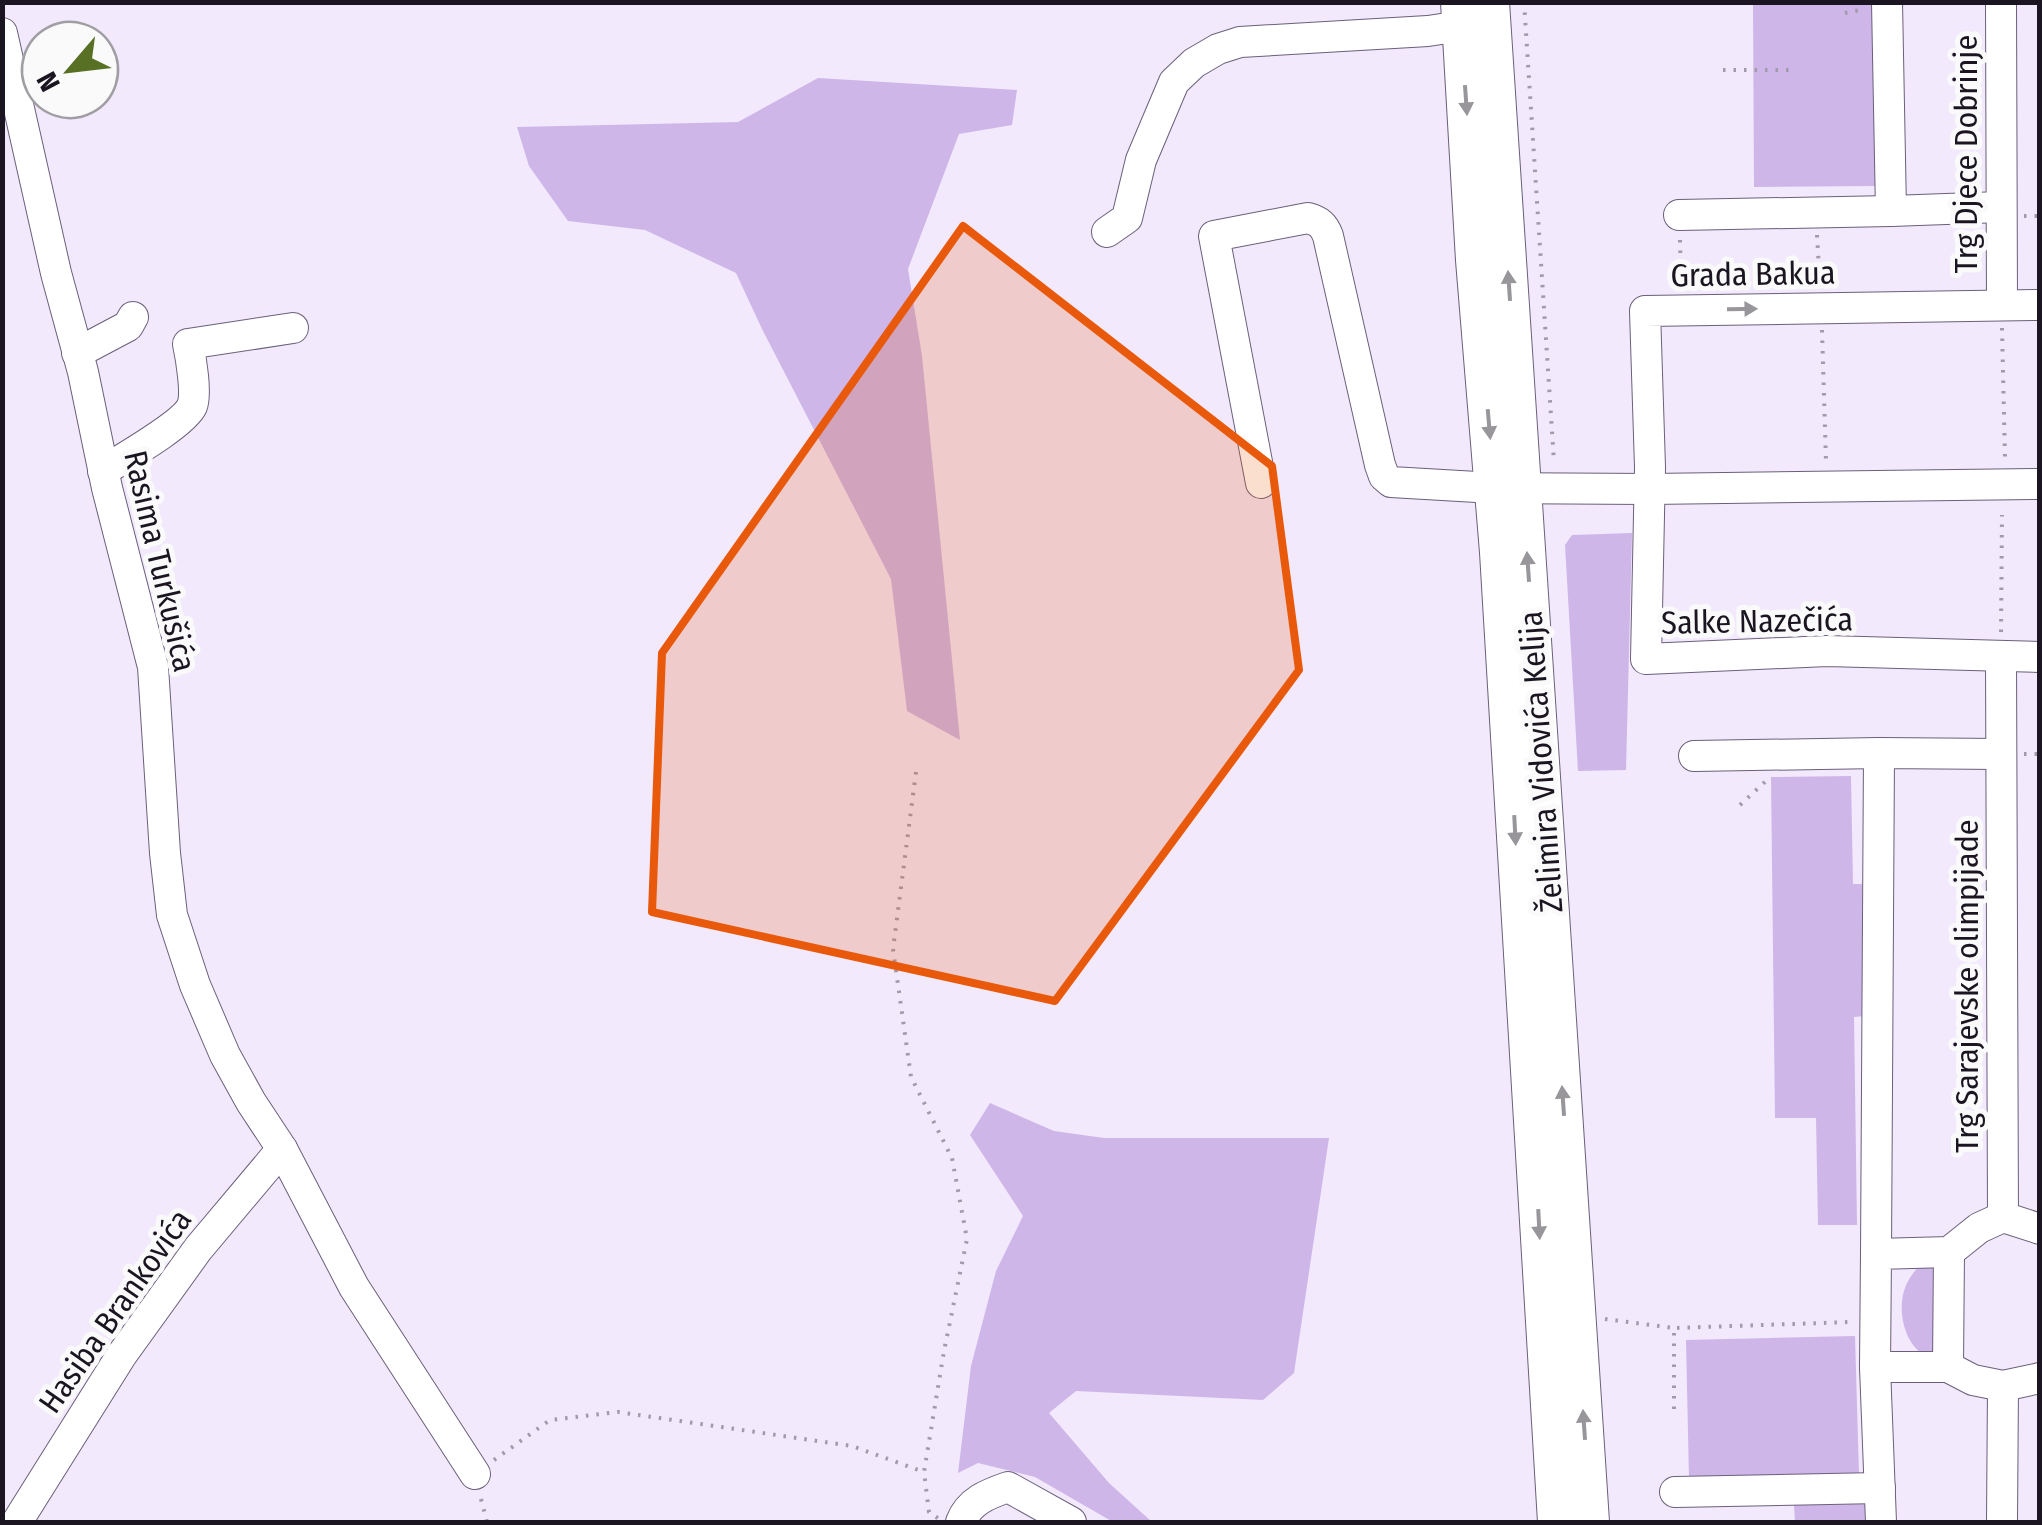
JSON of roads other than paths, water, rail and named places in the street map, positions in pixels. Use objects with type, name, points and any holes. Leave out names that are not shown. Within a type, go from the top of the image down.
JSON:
[{"type":"main road","name":"Želimira Vidovića Kelija","points":[[1470,10],[1590,1522]]},
{"type":"main road","name":"Želimira Vidovića Kelija","points":[[1509,488],[1557,1522]]},
{"type":"street","points":[[1887,2],[1891,211]]},
{"type":"street","name":"Trg Djece Dobrinje","points":[[2000,2],[2002,304]]},
{"type":"street","points":[[1107,232],[1127,218],[1142,160],[1174,82],[1218,48],[1240,42],[1428,30],[1470,10]]},
{"type":"street","name":"Rasima Turkušića","points":[[2,33],[103,471],[153,667],[172,916],[225,1056],[282,1149],[354,1287],[475,1474]]},
{"type":"street","points":[[1679,216],[2001,206]]},
{"type":"street","points":[[1262,483],[1214,236],[1308,218],[1324,227],[1328,236],[1384,476],[1391,482],[1509,488],[2040,484]]},
{"type":"street","name":"Grada Bakua","points":[[1650,488],[1644,311],[2040,306]]},
{"type":"street","points":[[77,353],[128,326],[133,317]]},
{"type":"street","points":[[103,471],[183,418],[193,404],[188,344],[293,328]]},
{"type":"street","name":"Salke Nazečića","points":[[1650,488],[1646,659],[1827,652],[2040,657]]},
{"type":"street","name":"Trg Sarajevske olimpijade","points":[[2001,657],[2003,1217]]},
{"type":"street","points":[[1879,753],[1875,1367],[1881,1522]]},
{"type":"street","points":[[1694,756],[2001,754]]},
{"type":"street","name":"Hasiba Brankovića","points":[[17,1522],[121,1356],[198,1249],[282,1149]]},
{"type":"street","points":[[1876,1254],[1949,1252],[1979,1228],[2003,1217],[2040,1229]]},
{"type":"street","points":[[1948,1366],[1949,1252]]},
{"type":"street","points":[[1875,1367],[1948,1366],[1973,1380],[2004,1386],[2040,1378]]},
{"type":"street","points":[[2002,1522],[2004,1386]]},
{"type":"street","points":[[961,1522],[964,1513],[984,1495],[1008,1488],[1071,1522]]},
{"type":"street","points":[[1676,1492],[1880,1488]]}]
